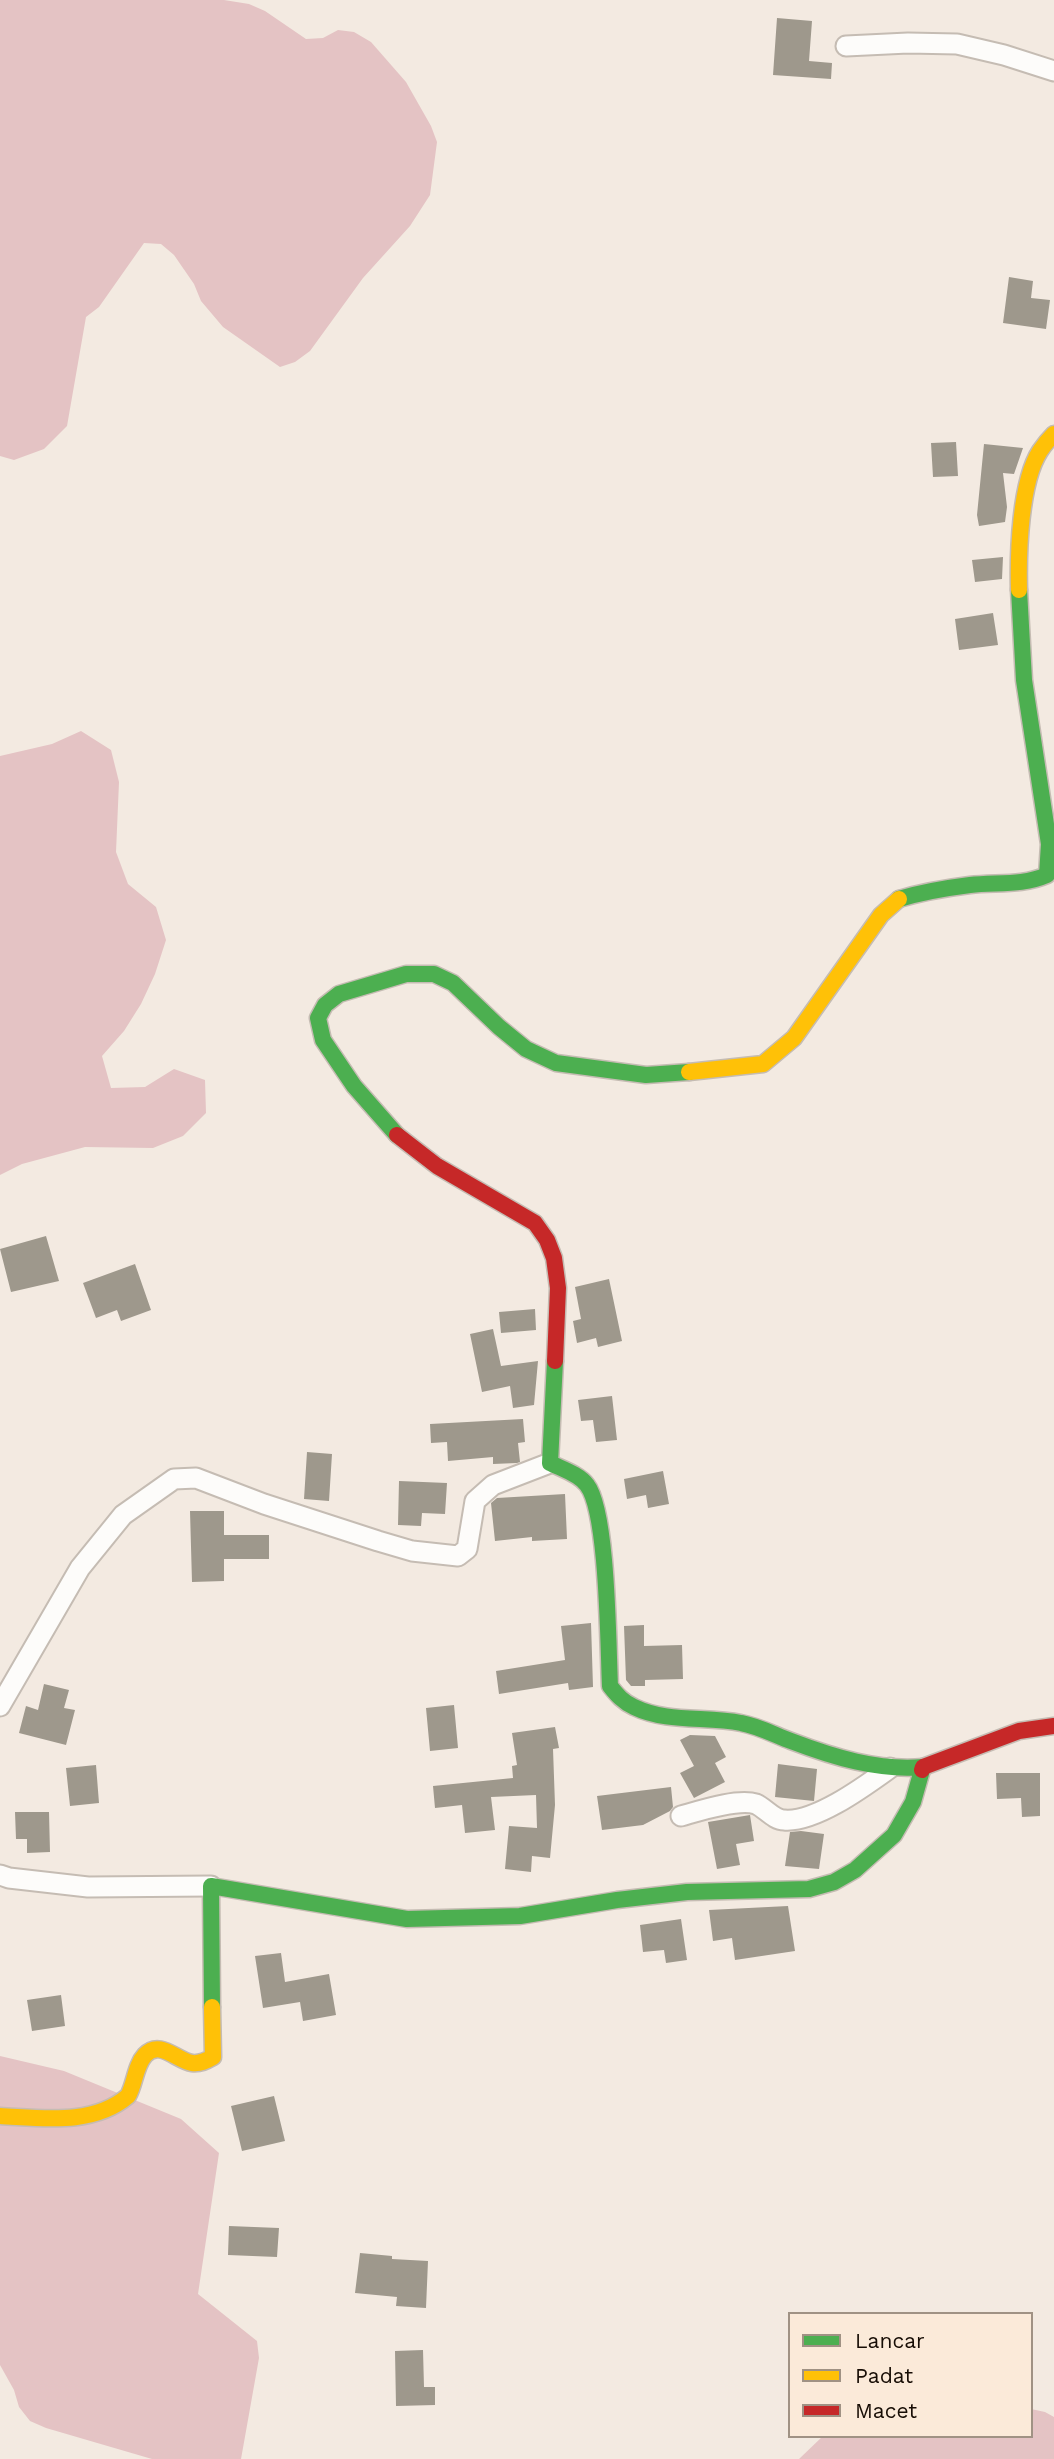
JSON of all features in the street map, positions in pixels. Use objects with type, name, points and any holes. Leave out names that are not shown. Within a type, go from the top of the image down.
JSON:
[{"type":"street","points":[[846,46],[957,44],[1054,71]]},
{"type":"street","points":[[550,1463],[558,1289],[554,1258],[547,1240],[535,1223],[438,1166],[396,1134],[354,1086],[323,1041],[318,1018],[325,1004],[338,994],[406,974],[434,974],[453,983],[526,1049],[556,1063],[646,1076],[763,1064],[794,1038],[881,915],[898,900],[941,888],[1031,882],[1047,875],[1051,851],[1034,750],[1018,604],[1022,518],[1028,484],[1040,451],[1054,434]]},
{"type":"street","points":[[0,1706],[80,1567],[123,1515],[174,1479],[197,1478],[264,1504],[412,1551],[458,1556],[467,1549],[475,1500],[493,1485],[550,1463]]},
{"type":"street","points":[[550,1463],[586,1484],[593,1494],[601,1539],[610,1686],[615,1696],[623,1703],[692,1720],[740,1722],[772,1731],[801,1745],[890,1768],[923,1767],[1018,1731],[1054,1726]]},
{"type":"street","points":[[0,1875],[88,1887],[211,1886],[407,1919],[520,1916],[617,1900],[688,1892],[810,1889],[834,1882],[855,1870],[894,1835],[913,1802],[923,1767]]},
{"type":"street","points":[[681,1816],[733,1804],[753,1803],[780,1821],[793,1820],[852,1796],[890,1768]]},
{"type":"street","points":[[0,2116],[78,2119],[102,2113],[128,2097],[142,2058],[150,2050],[160,2049],[191,2065],[204,2064],[212,2057],[211,1886]]},
{"type":"shaded area","points":[[0,0],[224,0],[249,4],[265,11],[306,39],[323,38],[338,30],[354,32],[371,42],[406,82],[431,126],[437,142],[430,195],[410,226],[363,278],[310,351],[295,362],[280,367],[223,327],[201,301],[194,284],[174,255],[161,244],[144,243],[99,307],[86,317],[67,426],[44,449],[14,460],[0,456]]},
{"type":"shaded area","points":[[81,731],[111,750],[119,782],[116,852],[128,884],[156,907],[166,940],[155,974],[141,1004],[124,1031],[102,1056],[111,1088],[145,1087],[174,1069],[205,1080],[206,1113],[183,1136],[153,1148],[85,1147],[22,1164],[0,1175],[0,756],[52,744]]},
{"type":"shaded area","points":[[0,2056],[64,2071],[181,2119],[219,2153],[198,2294],[257,2341],[259,2358],[241,2459],[152,2459],[46,2428],[30,2421],[19,2407],[14,2390],[0,2365]]},
{"type":"shaded area","points":[[1033,2409],[1054,2417],[1054,2459],[799,2459],[821,2438],[1033,2438]]},
{"type":"building","points":[[777,18],[812,21],[809,61],[832,63],[831,79],[773,75]]},
{"type":"building","points":[[1009,277],[1033,281],[1031,298],[1050,300],[1046,329],[1003,323]]},
{"type":"building","points":[[956,442],[958,476],[933,477],[931,443]]},
{"type":"building","points":[[984,444],[1023,448],[1014,474],[1003,473],[1007,507],[1005,522],[979,526],[977,515]]},
{"type":"building","points":[[1003,557],[1002,579],[975,582],[972,560]]},
{"type":"building","points":[[993,613],[998,645],[959,650],[955,619]]},
{"type":"building","points":[[46,1236],[59,1281],[11,1292],[0,1249]]},
{"type":"building","points":[[135,1264],[151,1310],[121,1321],[117,1310],[96,1318],[83,1283]]},
{"type":"building","points":[[609,1279],[622,1341],[598,1347],[596,1338],[577,1343],[573,1321],[581,1319],[575,1287]]},
{"type":"building","points":[[535,1309],[536,1330],[501,1333],[499,1312]]},
{"type":"building","points":[[493,1329],[501,1366],[538,1361],[534,1405],[513,1408],[510,1386],[482,1392],[470,1334]]},
{"type":"building","points":[[612,1396],[617,1440],[596,1442],[593,1420],[581,1421],[578,1400]]},
{"type":"building","points":[[523,1419],[525,1442],[518,1443],[520,1462],[517,1463],[493,1464],[493,1457],[448,1461],[447,1442],[431,1443],[430,1424]]},
{"type":"building","points":[[307,1452],[332,1454],[329,1501],[304,1499]]},
{"type":"building","points":[[663,1471],[669,1504],[648,1508],[646,1495],[627,1499],[624,1479]]},
{"type":"building","points":[[399,1481],[447,1483],[445,1514],[422,1513],[421,1526],[398,1525]]},
{"type":"building","points":[[565,1494],[567,1539],[532,1541],[532,1537],[495,1541],[491,1503],[497,1498]]},
{"type":"building","points":[[190,1511],[224,1511],[224,1535],[269,1535],[269,1559],[224,1559],[224,1581],[192,1582]]},
{"type":"building","points":[[591,1623],[593,1687],[569,1690],[568,1683],[499,1694],[496,1671],[565,1660],[561,1626]]},
{"type":"building","points":[[644,1625],[644,1646],[682,1645],[683,1679],[645,1680],[645,1686],[631,1686],[626,1680],[624,1626]]},
{"type":"building","points":[[44,1684],[69,1690],[64,1708],[75,1710],[66,1745],[19,1733],[26,1706],[38,1710]]},
{"type":"building","points":[[454,1705],[458,1748],[430,1751],[426,1708]]},
{"type":"building","points":[[555,1727],[559,1748],[553,1749],[555,1805],[550,1858],[532,1856],[531,1872],[505,1869],[509,1826],[537,1828],[536,1795],[491,1797],[495,1830],[465,1833],[462,1805],[435,1808],[433,1786],[513,1778],[512,1766],[517,1765],[512,1733]]},
{"type":"building","points":[[690,1735],[715,1736],[726,1757],[715,1763],[725,1782],[694,1798],[680,1773],[694,1766],[680,1740]]},
{"type":"building","points":[[778,1764],[817,1769],[814,1801],[775,1797]]},
{"type":"building","points":[[96,1765],[99,1803],[70,1806],[66,1768]]},
{"type":"building","points":[[996,1773],[1040,1773],[1040,1816],[1022,1817],[1021,1798],[997,1799]]},
{"type":"building","points":[[671,1787],[673,1807],[670,1811],[643,1825],[602,1830],[597,1796]]},
{"type":"building","points":[[15,1812],[49,1812],[50,1852],[27,1853],[27,1839],[16,1839]]},
{"type":"building","points":[[750,1815],[754,1841],[736,1844],[740,1865],[717,1869],[708,1822]]},
{"type":"building","points":[[790,1832],[824,1834],[819,1869],[785,1866]]},
{"type":"building","points":[[788,1906],[795,1951],[735,1960],[732,1938],[713,1941],[709,1910]]},
{"type":"building","points":[[681,1919],[687,1960],[666,1963],[664,1950],[643,1952],[640,1925]]},
{"type":"building","points":[[281,1953],[285,1982],[329,1974],[336,2015],[303,2021],[300,2002],[263,2008],[255,1956]]},
{"type":"building","points":[[61,1995],[65,2026],[32,2031],[27,2000]]},
{"type":"building","points":[[274,2096],[285,2141],[242,2151],[231,2106]]},
{"type":"building","points":[[229,2226],[279,2228],[277,2257],[228,2255]]},
{"type":"building","points":[[360,2253],[392,2256],[392,2259],[428,2261],[426,2308],[396,2306],[397,2297],[355,2293]]},
{"type":"building","points":[[423,2350],[424,2387],[435,2387],[435,2405],[396,2406],[395,2351]]},
{"type":"traffic: fast","points":[[899,899],[943,889],[1019,882],[1047,875],[1049,844],[1024,680],[1019,590]]},
{"type":"traffic: fast","points":[[397,1135],[354,1086],[323,1040],[318,1018],[325,1005],[339,994],[406,974],[434,974],[453,983],[526,1049],[556,1063],[646,1075],[689,1072]]},
{"type":"traffic: fast","points":[[555,1361],[550,1463],[584,1481],[594,1500],[603,1550],[610,1686],[623,1701],[660,1715],[747,1724],[856,1762],[889,1767],[923,1767]]},
{"type":"traffic: fast","points":[[212,2007],[211,1886],[407,1919],[520,1916],[687,1892],[809,1889],[834,1882],[855,1870],[894,1835],[913,1802],[922,1770]]},
{"type":"traffic: slow","points":[[1019,590],[1020,538],[1028,481],[1040,451],[1054,434]]},
{"type":"traffic: slow","points":[[689,1072],[763,1064],[794,1038],[881,915],[899,899]]},
{"type":"traffic: slow","points":[[0,2116],[67,2118],[99,2112],[114,2106],[128,2096],[145,2055],[157,2049],[192,2063],[208,2060],[213,2057],[212,2007]]},
{"type":"traffic: jam","points":[[397,1135],[437,1166],[535,1223],[547,1240],[554,1258],[558,1288],[555,1361]]},
{"type":"traffic: jam","points":[[922,1770],[923,1767],[1019,1731],[1054,1726]]}]
